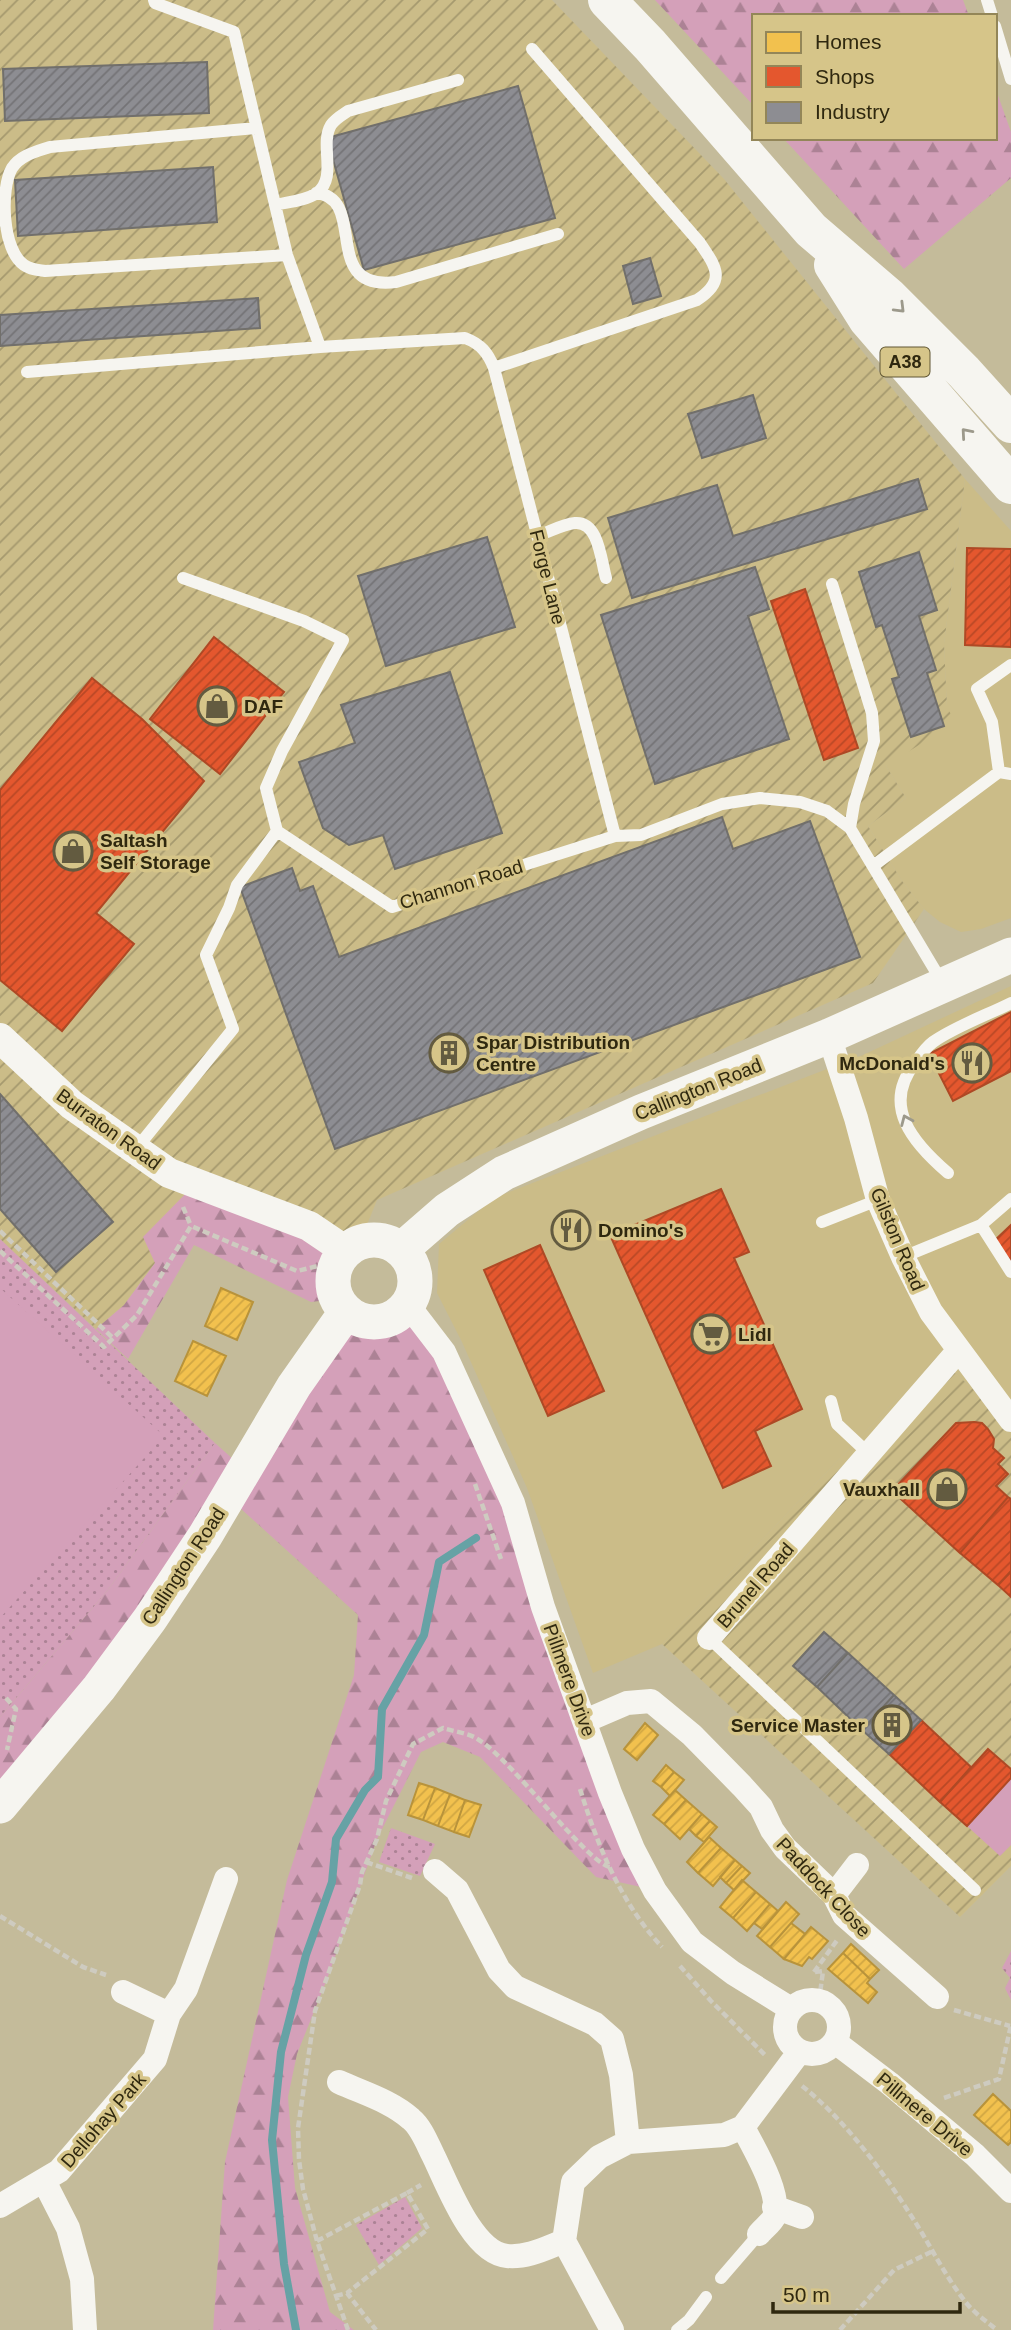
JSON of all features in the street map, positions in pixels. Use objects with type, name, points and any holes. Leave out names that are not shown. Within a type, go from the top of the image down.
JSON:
[{"type":"highway","name":"A38","points":[[607,0],[650,45],[811,230],[888,297],[964,372],[1011,424]]},
{"type":"highway","name":"A38","points":[[811,230],[867,319],[1011,485]]},
{"type":"main road","name":"Callington Road","points":[[401,1250],[447,1210],[504,1173],[641,1112],[829,1036],[1011,955]]},
{"type":"main road","points":[[376,1240],[387,1242],[401,1250],[414,1273],[415,1287],[408,1305],[396,1316],[381,1322],[361,1321],[345,1312],[336,1299],[332,1283],[341,1256],[360,1242],[376,1240]]},
{"type":"main road","name":"Callington Road","points":[[0,1806],[99,1688],[150,1619],[205,1536],[294,1386],[345,1312]]},
{"type":"street","name":"Gilston Road","points":[[829,1036],[856,1118],[878,1200],[903,1257],[931,1312],[1011,1420]]},
{"type":"street","name":"Burraton Road","points":[[0,1038],[72,1105],[169,1173],[313,1228],[341,1256]]},
{"type":"street","name":"Pillmere Drive","points":[[408,1305],[444,1352],[513,1503],[543,1607],[633,1849],[663,1901],[692,1942],[733,1973],[792,2009]]},
{"type":"street","name":"Brunel Road","points":[[709,1638],[958,1351]]},
{"type":"street","name":"Paddock Close","points":[[585,1721],[627,1703],[651,1701],[692,1735],[761,1807],[772,1830],[785,1848],[834,1895],[844,1915],[937,1997]]},
{"type":"street","points":[[834,1895],[857,1865]]},
{"type":"street","points":[[435,1871],[457,1890],[499,1970],[515,1987],[595,2024],[612,2039],[621,2074],[628,2142]]},
{"type":"street","name":"Dellohay Park","points":[[0,2206],[59,2171],[155,2059],[169,2014],[186,1989],[226,1879]]},
{"type":"street","points":[[123,1992],[169,2014]]},
{"type":"street","points":[[819,2001],[830,2006],[839,2021],[839,2033],[835,2042],[819,2054],[800,2051],[789,2041],[785,2029],[785,2022],[792,2009],[802,2002],[819,2001]]},
{"type":"street","name":"Pillmere Drive","points":[[835,2042],[975,2155],[1011,2191]]},
{"type":"street","points":[[612,2330],[564,2241],[573,2182],[599,2157],[628,2142],[724,2135],[743,2127],[800,2051]]},
{"type":"street","points":[[339,2082],[391,2105],[412,2119],[426,2140],[462,2214],[484,2244],[505,2256],[531,2254],[564,2241]]},
{"type":"street","points":[[743,2127],[768,2177],[774,2207],[774,2217],[759,2234]]},
{"type":"street","name":"Dellohay Park","points":[[44,2181],[68,2228],[82,2279],[85,2330]]},
{"type":"street","points":[[774,2207],[802,2217]]},
{"type":"lane","points":[[27,372],[320,347],[287,255],[234,32],[155,3],[154,0]]},
{"type":"lane","points":[[997,33],[1011,79]]},
{"type":"lane","points":[[494,368],[697,300],[714,287],[716,281],[716,270],[701,243],[532,49]]},
{"type":"lane","points":[[275,205],[303,199],[323,187],[327,172],[328,133],[337,119],[348,110],[458,80]]},
{"type":"lane","points":[[256,128],[50,147],[30,153],[18,161],[6,182],[3,197],[7,234],[11,249],[20,261],[34,270],[45,271],[287,255]]},
{"type":"lane","points":[[316,193],[328,196],[338,210],[347,235],[352,265],[357,273],[373,283],[397,282],[558,234]]},
{"type":"lane","name":"Forge Lane","points":[[320,347],[457,339],[475,342],[483,349],[494,368],[615,836]]},
{"type":"lane","points":[[537,536],[576,523],[586,525],[593,532],[606,578]]},
{"type":"lane","points":[[135,1151],[233,1029],[205,956],[229,908],[237,885],[278,831],[266,788],[282,751],[343,640],[304,621],[183,578]]},
{"type":"lane","points":[[832,584],[872,713],[874,741],[854,804],[850,828]]},
{"type":"lane","points":[[873,866],[1005,773],[992,722],[977,689],[1011,665]]},
{"type":"lane","name":"Channon Road","points":[[278,831],[392,907],[615,836],[641,835],[722,804],[760,798],[800,802],[827,811],[850,828],[944,986]]},
{"type":"lane","points":[[948,1173],[932,1159],[904,1122],[899,1094],[908,1072],[931,1043],[1011,1003]]},
{"type":"lane","points":[[903,1257],[981,1225],[1011,1199]]},
{"type":"lane","points":[[822,1222],[878,1200]]},
{"type":"lane","points":[[981,1225],[1011,1272]]},
{"type":"lane","points":[[831,1401],[837,1424],[869,1454]]},
{"type":"lane","name":"Brunel Road","points":[[709,1638],[975,1890]]},
{"type":"lane","points":[[721,2278],[759,2234]]},
{"type":"lane","points":[[677,2330],[706,2297]]},
{"type":"path","points":[[0,1251],[104,1347],[136,1315],[191,1226],[297,1271],[341,1256]]},
{"type":"path","points":[[0,1231],[113,1338]]},
{"type":"path","points":[[5,1755],[16,1709],[6,1698]]},
{"type":"path","points":[[348,2330],[317,2241],[303,2189],[299,2128],[315,2011],[360,1885],[362,1872],[377,1839],[386,1801],[414,1744],[443,1728],[478,1738],[508,1763],[577,1841],[603,1866],[610,1867]]},
{"type":"path","points":[[366,1862],[420,1881],[435,1871]]},
{"type":"path","points":[[0,1916],[83,1967],[117,1979],[123,1992]]},
{"type":"path","points":[[819,2001],[823,1971],[814,1972],[851,1921]]},
{"type":"path","points":[[916,2107],[999,2080],[1011,2026],[952,2009],[937,1997]]},
{"type":"path","points":[[784,2073],[814,2096],[884,2176],[912,2217],[931,2252],[970,2307],[997,2330]]},
{"type":"path","points":[[317,2241],[407,2193],[428,2229],[346,2293],[336,2296]]},
{"type":"path","points":[[840,2330],[894,2270],[931,2252]]},
{"type":"path","points":[[346,2293],[376,2330]]},
{"type":"shaded area","points":[[0,0],[552,0],[724,179],[965,479],[944,644],[947,707],[955,722],[886,766],[906,798],[868,826],[902,881],[924,909],[873,983],[377,1200],[360,1242],[346,1251],[246,1201],[155,1263],[124,1305],[96,1329],[0,1239]]},
{"type":"shaded area","points":[[965,479],[1011,531],[1011,918],[981,929],[961,932],[940,922],[924,909],[902,881],[868,826],[906,798],[886,766],[947,708],[944,644]]},
{"type":"shaded area","points":[[1011,986],[1011,1423],[937,1357],[662,1644],[593,1673],[527,1488],[462,1342],[437,1293],[439,1244],[494,1198],[863,1055]]},
{"type":"shaded area","points":[[937,1357],[1011,1423],[1011,1866],[960,1917],[662,1644]]},
{"type":"green space","points":[[655,0],[963,0],[968,14],[752,14],[752,104]]},
{"type":"green space","points":[[997,93],[1011,132],[1011,178],[904,269],[785,140],[997,140]]},
{"type":"green space","points":[[196,1183],[246,1201],[336,1262],[332,1284],[336,1299],[311,1302],[194,1245],[128,1359],[96,1329],[124,1305],[155,1263],[143,1237]]},
{"type":"green space","points":[[0,1239],[215,1443],[107,1591],[0,1717]]},
{"type":"green space","points":[[0,1288],[164,1436],[0,1618]]},
{"type":"green space","points":[[408,1305],[479,1425],[641,1887],[596,1877],[480,1757],[443,1742],[421,1752],[377,1839],[297,2054],[288,2097],[295,2188],[330,2312],[354,2330],[213,2330],[225,2162],[287,1880],[354,1675],[358,1615],[228,1497],[0,1801],[0,1717],[107,1591],[215,1443],[244,1469],[346,1312],[363,1320],[379,1322],[393,1317]]},
{"type":"green space","points":[[1011,1778],[1011,1845],[1000,1856],[967,1826]]},
{"type":"green space","points":[[391,1828],[435,1844],[420,1876],[379,1862]]},
{"type":"green space","points":[[1011,1951],[1011,2000],[1005,1988],[1010,1978],[1002,1968]]},
{"type":"green space","points":[[405,2197],[422,2228],[379,2265],[356,2225]]},
{"type":"building: Homes","points":[[221,1288],[253,1302],[237,1340],[205,1326]]},
{"type":"building: Homes","points":[[193,1341],[226,1356],[207,1396],[175,1381]]},
{"type":"building: Homes","points":[[645,1723],[658,1735],[637,1760],[624,1749]]},
{"type":"building: Homes","points":[[666,1765],[674,1772],[661,1787],[653,1781]]},
{"type":"building: Homes","points":[[674,1772],[684,1780],[670,1796],[661,1787]]},
{"type":"building: Homes","points":[[419,1783],[435,1788],[423,1820],[408,1815]]},
{"type":"building: Homes","points":[[435,1788],[450,1794],[438,1826],[423,1820]]},
{"type":"building: Homes","points":[[675,1790],[686,1800],[664,1824],[653,1815]]},
{"type":"building: Homes","points":[[450,1794],[465,1800],[454,1832],[438,1826]]},
{"type":"building: Homes","points":[[465,1800],[481,1805],[469,1837],[454,1832]]},
{"type":"building: Homes","points":[[686,1800],[702,1814],[680,1839],[664,1824]]},
{"type":"building: Homes","points":[[702,1814],[710,1821],[696,1836],[689,1829]]},
{"type":"building: Homes","points":[[710,1821],[717,1827],[704,1842],[696,1836]]},
{"type":"building: Homes","points":[[709,1837],[721,1848],[698,1873],[687,1862]]},
{"type":"building: Homes","points":[[721,1848],[735,1860],[713,1886],[698,1873]]},
{"type":"building: Homes","points":[[735,1860],[742,1866],[726,1883],[720,1877]]},
{"type":"building: Homes","points":[[742,1866],[750,1873],[734,1890],[726,1883]]},
{"type":"building: Homes","points":[[742,1880],[756,1892],[733,1918],[720,1907]]},
{"type":"building: Homes","points":[[756,1892],[770,1904],[747,1931],[733,1918]]},
{"type":"building: Homes","points":[[786,1902],[799,1914],[770,1947],[757,1936]]},
{"type":"building: Homes","points":[[770,1904],[778,1911],[762,1929],[754,1923]]},
{"type":"building: Homes","points":[[791,1923],[805,1934],[784,1959],[770,1947]]},
{"type":"building: Homes","points":[[811,1927],[828,1941],[802,1966],[784,1959]]},
{"type":"building: Homes","points":[[851,1944],[879,1970],[870,1979],[843,1953]]},
{"type":"building: Homes","points":[[843,1953],[870,1979],[867,1983],[877,1992],[868,2003],[828,1969]]},
{"type":"building: Homes","points":[[993,2094],[1011,2111],[1011,2142],[1008,2145],[974,2115]]},
{"type":"building: Shops","points":[[967,548],[1011,549],[1011,647],[965,645]]},
{"type":"building: Shops","points":[[805,589],[858,748],[824,760],[771,601]]},
{"type":"building: Shops","name":"DAF","points":[[214,637],[284,692],[220,774],[150,719]]},
{"type":"building: Shops","name":"Saltash Self Storage","points":[[92,678],[142,719],[204,781],[96,913],[134,944],[62,1031],[0,980],[0,790]]},
{"type":"building: Shops","name":"McDonald's","points":[[1011,1012],[1011,1071],[953,1101],[929,1054]]},
{"type":"building: Shops","name":"Lidl","points":[[721,1189],[749,1252],[734,1258],[802,1409],[755,1431],[771,1466],[723,1488],[610,1235]]},
{"type":"building: Shops","points":[[1011,1225],[1011,1261],[993,1242]]},
{"type":"building: Shops","points":[[540,1245],[604,1391],[548,1416],[484,1270]]},
{"type":"building: Shops","name":"Vauxhall","points":[[956,1423],[982,1423],[988,1429],[994,1439],[993,1448],[1004,1458],[998,1464],[1008,1474],[996,1486],[1008,1497],[960,1553],[892,1491]]},
{"type":"building: Shops","points":[[1008,1497],[1011,1499],[1011,1571],[998,1585],[960,1553]]},
{"type":"building: Shops","points":[[1011,1571],[1011,1597],[998,1585]]},
{"type":"building: Shops","points":[[921,1720],[971,1767],[940,1802],[889,1754]]},
{"type":"building: Shops","points":[[988,1749],[1011,1769],[1011,1778],[967,1826],[940,1802]]},
{"type":"building: Industry","points":[[207,62],[209,113],[5,121],[3,69]]},
{"type":"building: Industry","points":[[518,86],[555,218],[364,270],[327,138]]},
{"type":"building: Industry","points":[[213,167],[217,222],[18,236],[15,180]]},
{"type":"building: Industry","points":[[650,258],[661,296],[633,304],[623,266]]},
{"type":"building: Industry","points":[[258,298],[260,328],[0,346],[0,315]]},
{"type":"building: Industry","points":[[753,395],[766,438],[702,458],[688,414]]},
{"type":"building: Industry","points":[[918,479],[927,509],[632,598],[608,518],[717,485],[733,536]]},
{"type":"building: Industry","points":[[487,537],[515,627],[386,666],[358,576]]},
{"type":"building: Industry","points":[[919,552],[937,610],[919,616],[936,670],[927,673],[944,726],[911,737],[892,679],[899,677],[882,625],[876,627],[859,572]]},
{"type":"building: Industry","points":[[755,567],[769,609],[748,616],[789,739],[655,784],[601,615]]},
{"type":"building: Industry","points":[[450,672],[502,833],[395,869],[383,835],[349,845],[323,828],[299,762],[355,743],[341,705]]},
{"type":"building: Industry","name":"Spar Distribution Centre","points":[[722,817],[733,849],[810,821],[860,957],[335,1149],[240,887],[292,868],[300,891],[313,886],[339,957]]},
{"type":"building: Industry","points":[[0,1094],[113,1222],[56,1272],[0,1209]]},
{"type":"building: Industry","points":[[824,1632],[848,1653],[817,1687],[793,1666]]},
{"type":"building: Industry","points":[[848,1653],[894,1695],[862,1730],[817,1687]]},
{"type":"building: Industry","name":"Service Master","points":[[894,1695],[921,1720],[889,1754],[862,1730]]},
{"type":"waterway","points":[[296,2330],[284,2264],[272,2140],[281,2052],[306,1955],[332,1882],[336,1839],[365,1790],[378,1777],[382,1709],[424,1635],[439,1562],[476,1538]]},
{"type":"place","name":"DAF","points":[[217,706]]},
{"type":"place","name":"Saltash Self Storage","points":[[73,851]]},
{"type":"place","name":"Spar Distribution Centre","points":[[449,1053]]},
{"type":"place","name":"McDonald's","points":[[972,1063]]},
{"type":"place","name":"Domino's","points":[[571,1230]]},
{"type":"place","name":"Lidl","points":[[711,1334]]},
{"type":"place","name":"Vauxhall","points":[[947,1489]]},
{"type":"place","name":"Service Master","points":[[892,1725]]}]
